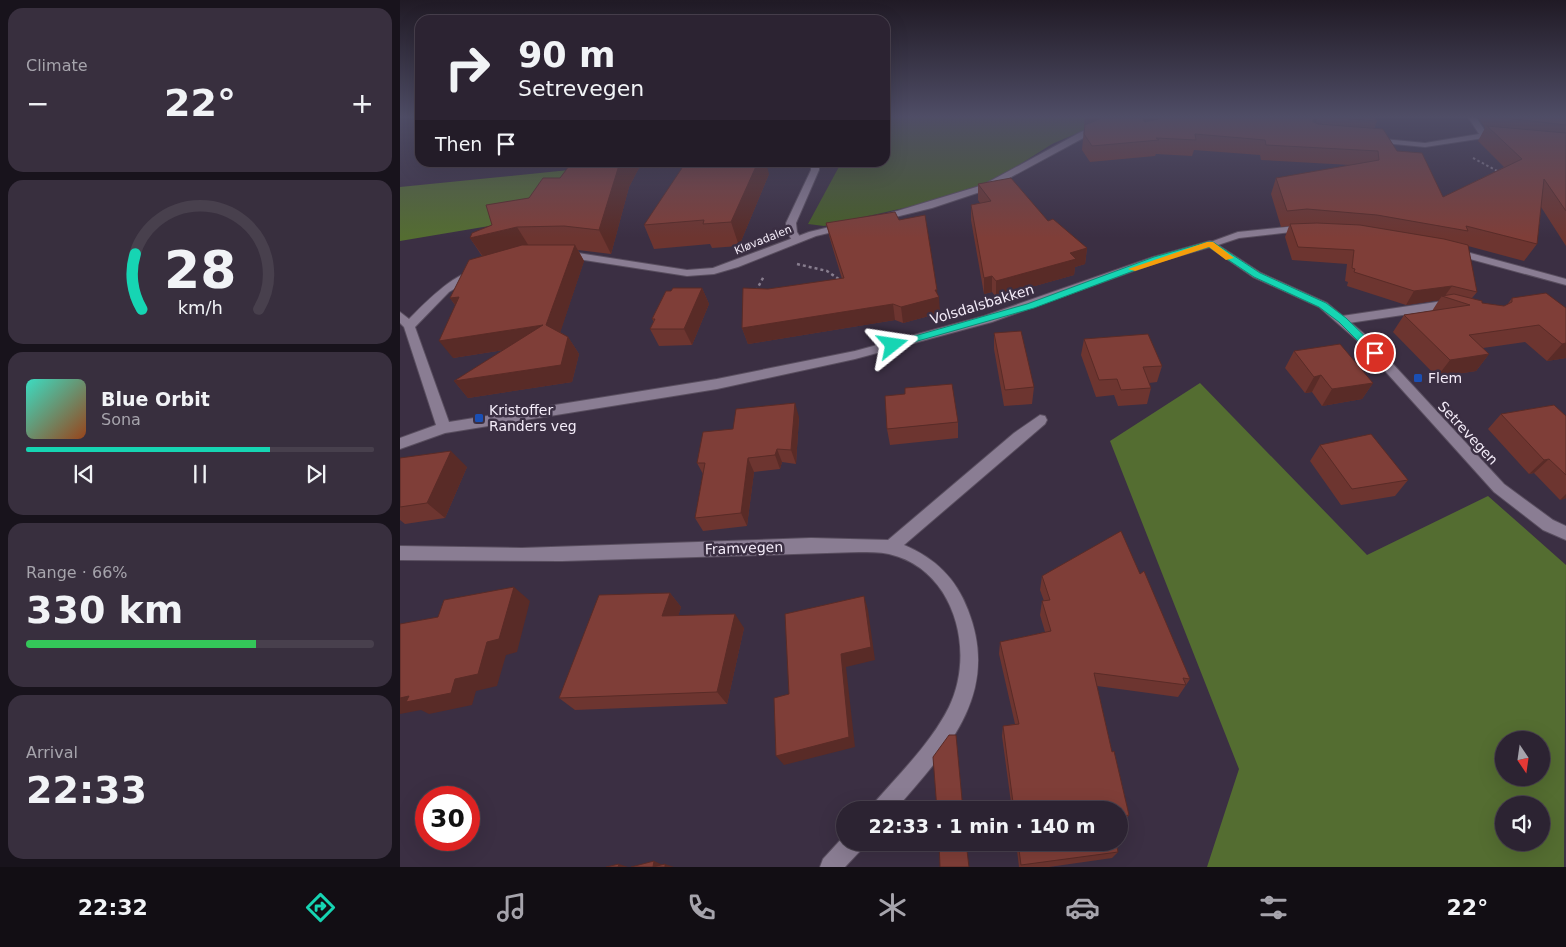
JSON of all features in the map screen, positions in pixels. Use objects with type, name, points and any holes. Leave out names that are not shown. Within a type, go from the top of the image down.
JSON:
[{"type":"street","name":"Kløvadalen","points":[[553,254],[595,258],[667,272],[687,273],[727,267],[772,255],[797,240],[864,221],[929,206],[986,187],[1041,157]]},
{"type":"street","points":[[797,240],[792,232],[791,223],[815,167]]},
{"type":"street","name":"Volsdalsbakken","points":[[400,444],[444,428],[717,384],[856,355],[988,319],[1157,259],[1238,235],[1269,230],[1320,228]]},
{"type":"street","name":"Setrevegen","points":[[1210,244],[1257,275],[1322,305],[1342,320],[1363,339],[1499,488],[1548,525],[1566,533]]},
{"type":"street","points":[[1440,248],[1566,282]]},
{"type":"street","points":[[410,326],[445,290],[481,270]]},
{"type":"street","points":[[1342,320],[1442,305],[1467,310]]},
{"type":"street","points":[[400,316],[410,326],[444,428]]},
{"type":"street","points":[[889,801],[937,745],[964,700],[971,674],[970,643],[961,608],[952,591],[937,573],[909,555],[890,547],[906,531],[984,467],[1012,440],[1040,420]]},
{"type":"street","name":"Framvegen","points":[[400,553],[567,554],[815,545],[890,547]]},
{"type":"street","points":[[831,867],[845,851]]},
{"type":"path","points":[[1471,158],[1506,176]]},
{"type":"path","points":[[755,294],[772,255],[834,273],[848,287]]},
{"type":"green space","points":[[890,157],[1031,157],[981,185],[926,203],[824,226],[808,224],[839,167],[890,167]]},
{"type":"green space","points":[[569,170],[536,218],[400,241],[400,187]]},
{"type":"green space","points":[[1200,383],[1367,555],[1488,496],[1566,565],[1564,867],[1207,867],[1239,769],[1110,441]]},
{"type":"building","points":[[1379,157],[1424,157],[1443,197],[1522,159],[1520,157],[1566,157],[1566,211],[1544,179],[1537,244],[1466,226],[1468,231],[1377,215],[1307,209],[1287,211],[1276,178],[1379,160]]},
{"type":"building","points":[[568,167],[618,167],[599,230],[564,226],[517,227],[470,238],[472,233],[492,225],[486,205],[529,198],[543,178],[560,178]]},
{"type":"building","points":[[683,167],[756,167],[731,222],[703,224],[704,220],[644,225]]},
{"type":"building","points":[[1011,178],[1048,221],[1053,219],[1087,248],[1070,253],[1076,259],[996,281],[992,276],[984,278],[971,205],[991,201],[978,184]]},
{"type":"building","points":[[895,212],[899,220],[925,215],[937,290],[935,290],[939,297],[901,307],[893,304],[742,328],[743,288],[768,289],[844,278],[826,223]]},
{"type":"building","points":[[1290,224],[1360,225],[1444,239],[1468,245],[1477,292],[1452,286],[1414,291],[1354,272],[1355,269],[1352,268],[1354,250],[1298,247]]},
{"type":"building","points":[[522,245],[575,245],[546,325],[568,337],[561,365],[454,381],[543,325],[439,341],[459,297],[450,298],[469,260]]},
{"type":"building","points":[[673,288],[702,288],[684,329],[650,329],[655,319],[652,319],[666,291],[671,291]]},
{"type":"building","points":[[1546,293],[1566,308],[1566,343],[1562,344],[1539,325],[1469,335],[1489,354],[1450,360],[1404,315],[1470,305],[1442,296],[1454,294],[1482,301],[1482,303],[1504,306],[1512,302],[1512,298]]},
{"type":"building","points":[[1021,331],[1034,387],[1005,390],[994,333]]},
{"type":"building","points":[[1148,334],[1162,366],[1143,367],[1151,388],[1121,390],[1117,379],[1099,380],[1084,339]]},
{"type":"building","points":[[1340,344],[1373,383],[1332,389],[1321,375],[1314,377],[1294,351]]},
{"type":"building","points":[[952,384],[958,422],[887,429],[885,396],[905,394],[905,388]]},
{"type":"building","points":[[795,403],[791,450],[777,449],[775,455],[748,458],[741,513],[695,518],[705,463],[697,463],[703,432],[733,429],[736,409]]},
{"type":"building","points":[[1554,405],[1566,416],[1566,475],[1549,459],[1544,460],[1501,414]]},
{"type":"building","points":[[1371,434],[1408,480],[1352,489],[1320,445]]},
{"type":"building","points":[[451,451],[427,503],[400,507],[400,458]]},
{"type":"building","points":[[1121,531],[1140,574],[1144,571],[1190,679],[1183,678],[1186,685],[1094,673],[1112,752],[1114,751],[1126,801],[1013,801],[1003,726],[1019,724],[1000,642],[1051,631],[1042,601],[1050,600],[1042,576]]},
{"type":"building","points":[[514,587],[499,639],[487,642],[478,674],[455,679],[451,693],[406,702],[409,696],[400,698],[400,624],[438,617],[444,600]]},
{"type":"building","points":[[670,593],[662,616],[735,614],[717,692],[559,698],[599,595]]},
{"type":"building","points":[[864,596],[871,647],[841,654],[849,737],[776,756],[774,698],[789,694],[785,614]]},
{"type":"building","points":[[949,735],[956,735],[962,801],[936,801],[933,757]]},
{"type":"building","points":[[939,851],[967,851],[969,867],[940,867]]},
{"type":"building","points":[[1019,851],[1118,852],[1021,865]]},
{"type":"building","points":[[654,861],[653,867],[631,867]]},
{"type":"building","points":[[619,864],[618,867],[606,867]]},
{"type":"building","points":[[665,864],[665,867],[653,867]]},
{"type":"slow traffic","points":[[1132,269],[1157,259],[1210,244],[1229,258]]},
{"type":"place","name":"Flem","points":[[1418,378]]},
{"type":"place","name":"Kristoffer Randers veg","points":[[479,418]]},
{"type":"route","points":[[893,345],[1030,306],[1157,259],[1210,244],[1257,275],[1322,305],[1363,339],[1375,353]]}]
